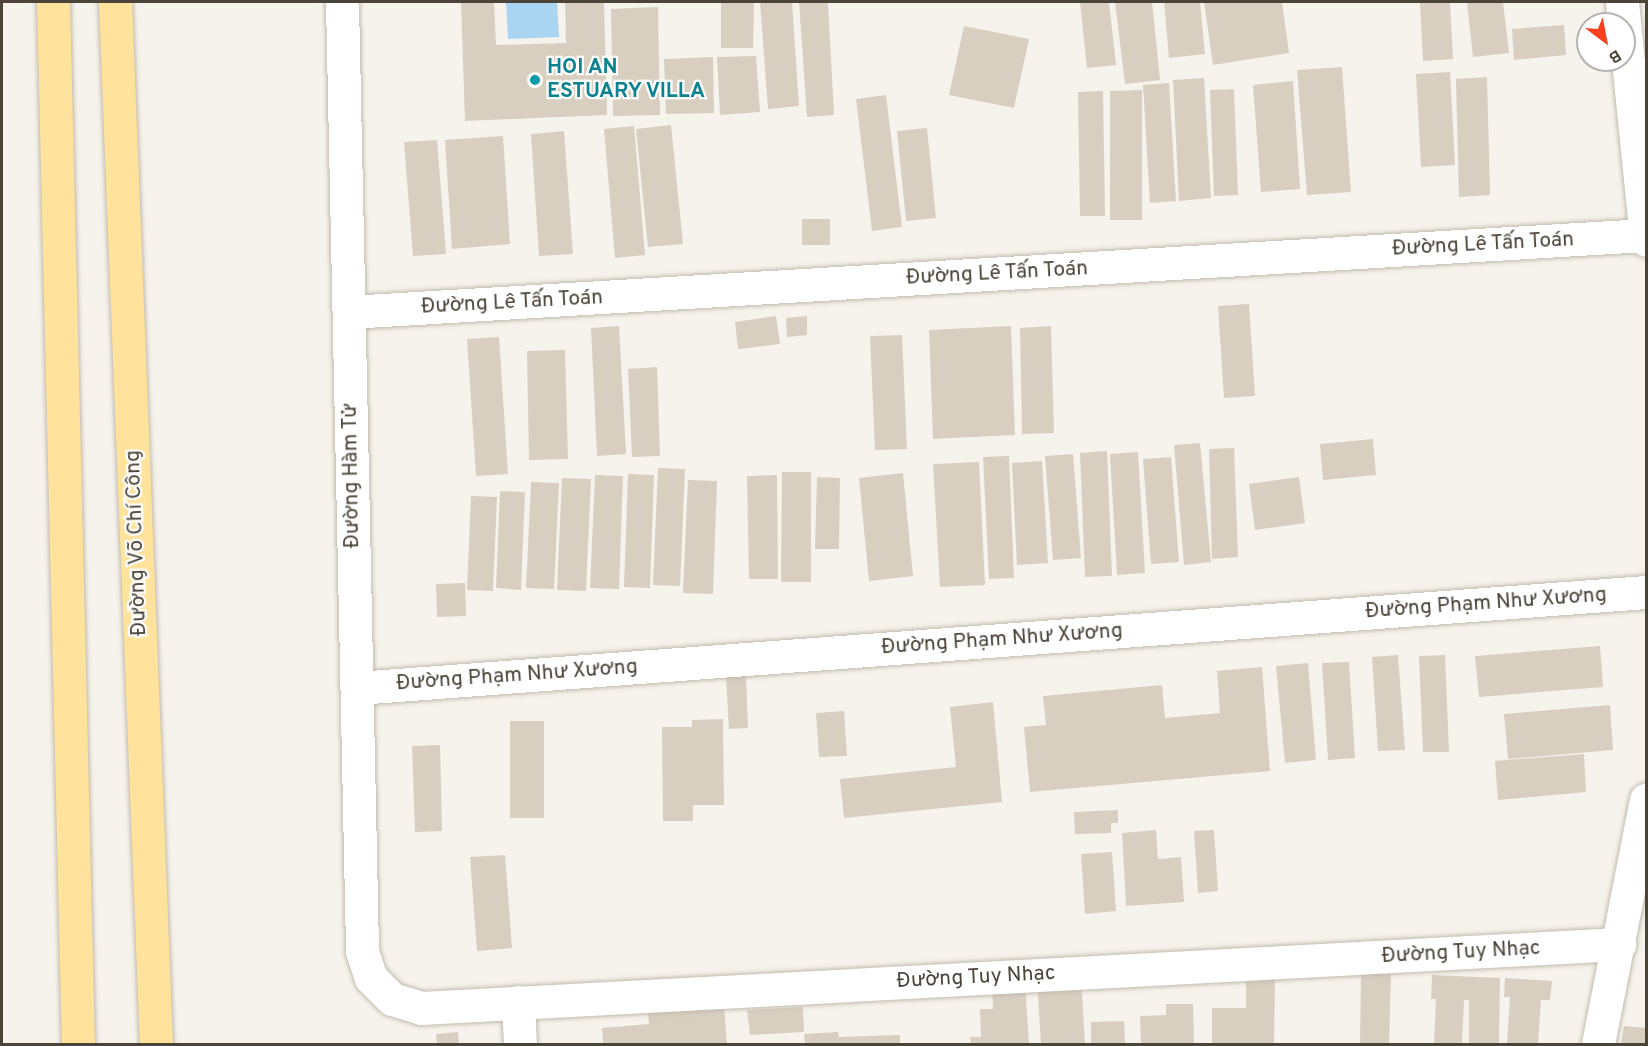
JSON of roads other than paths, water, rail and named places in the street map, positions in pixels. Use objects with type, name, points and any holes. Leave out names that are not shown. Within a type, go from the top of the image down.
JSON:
[{"type":"main road","points":[[53,2],[78,1044]]},
{"type":"main road","name":"Đường Võ Chí Công","points":[[115,2],[156,1044]]},
{"type":"street","name":"Đường Hàm Tử","points":[[342,2],[362,951]]},
{"type":"street","points":[[1622,2],[1647,240]]},
{"type":"street","name":"Đường Lê Tấn Toán","points":[[349,312],[1646,235]]},
{"type":"street","name":"Đường Phạm Như Xương","points":[[357,688],[1647,592]]},
{"type":"street","points":[[1598,1044],[1647,800]]},
{"type":"street","name":"Đường Tuy Nhạc","points":[[362,951],[370,978],[392,999],[421,1008],[1619,944]]},
{"type":"street","points":[[518,1002],[520,1044]]},
{"type":"water","points":[[506,2],[557,2],[559,37],[508,39]]},
{"type":"place","name":"HOI AN ESTUARY VILLA","points":[[535,80]]}]
